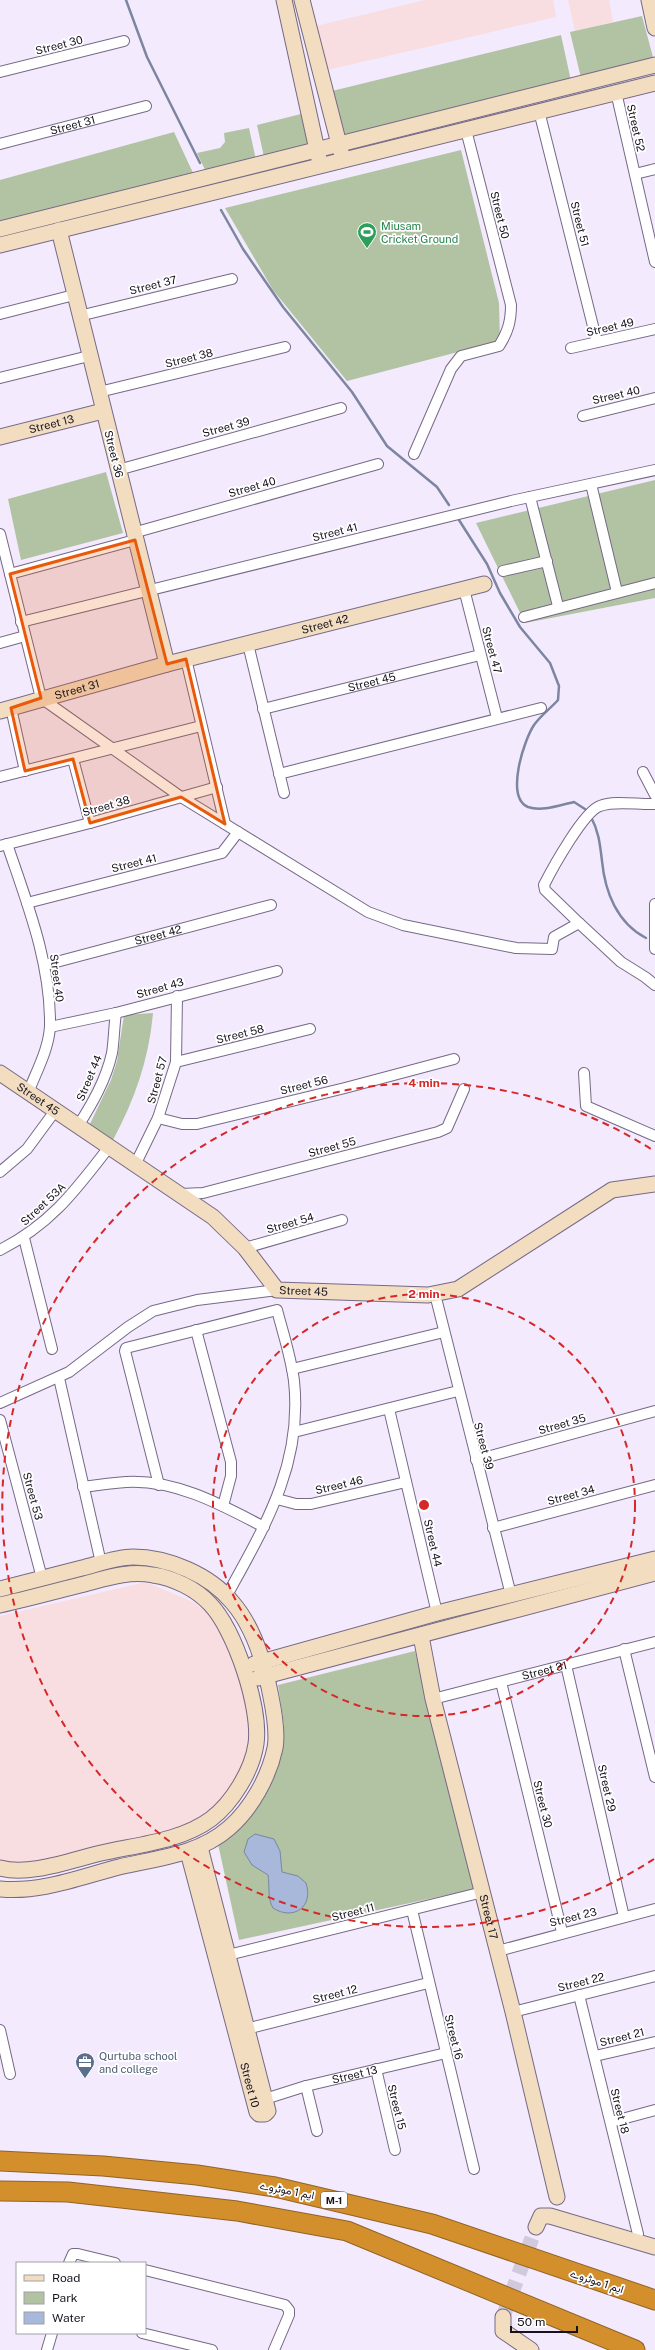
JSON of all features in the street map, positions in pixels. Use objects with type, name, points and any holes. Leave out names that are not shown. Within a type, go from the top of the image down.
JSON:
[{"type":"highway","name":"ایم 1 موٹروے","points":[[0,2161],[103,2166],[197,2175],[275,2187],[432,2224],[655,2300]]},
{"type":"highway","points":[[0,2191],[68,2192],[222,2209],[347,2231],[635,2350]]},
{"type":"street","points":[[284,0],[318,148],[320,166]]},
{"type":"street","points":[[302,0],[339,143],[342,160]]},
{"type":"street","points":[[649,0],[655,28]]},
{"type":"street","name":"Street 30","points":[[0,72],[124,41]]},
{"type":"street","points":[[18,241],[7,228],[318,148],[655,65]]},
{"type":"street","points":[[0,245],[655,83]]},
{"type":"street","name":"Street 52","points":[[616,92],[654,256]]},
{"type":"street","name":"Street 31","points":[[0,144],[146,106]]},
{"type":"street","name":"Street 51","points":[[539,111],[597,342]]},
{"type":"street","name":"Street 50","points":[[414,454],[450,369],[461,356],[499,346],[506,336],[511,320],[511,305],[466,130]]},
{"type":"street","points":[[635,174],[655,169]]},
{"type":"street","name":"Street 36","points":[[59,230],[147,591],[161,666]]},
{"type":"street","name":"Street 37","points":[[79,316],[232,279]]},
{"type":"street","points":[[0,314],[74,295]]},
{"type":"street","name":"Street 49","points":[[571,348],[655,329]]},
{"type":"street","name":"Street 38","points":[[99,392],[285,347]]},
{"type":"street","points":[[0,378],[89,356]]},
{"type":"street","name":"Street 40","points":[[583,416],[655,398]]},
{"type":"street","name":"Street 39","points":[[118,470],[341,408]]},
{"type":"street","name":"Street 13","points":[[0,437],[103,411]]},
{"type":"street","name":"Street 40","points":[[10,574],[378,464]]},
{"type":"street","name":"Street 41","points":[[21,622],[530,497],[655,470]]},
{"type":"street","points":[[591,484],[617,592]]},
{"type":"street","points":[[530,497],[558,606]]},
{"type":"street","points":[[0,534],[41,698],[112,750],[181,797],[368,912],[403,925],[516,948],[546,950],[552,949],[554,937],[578,923]]},
{"type":"street","points":[[503,571],[547,561]]},
{"type":"street","points":[[524,617],[558,606],[655,583]]},
{"type":"street","name":"Street 42","points":[[161,666],[484,584]]},
{"type":"street","name":"Street 47","points":[[464,589],[497,718]]},
{"type":"street","points":[[0,642],[25,636]]},
{"type":"street","points":[[248,644],[284,792]]},
{"type":"street","name":"Street 45","points":[[263,709],[480,655]]},
{"type":"street","points":[[186,659],[225,824]]},
{"type":"street","name":"Street 31","points":[[5,709],[161,666]]},
{"type":"street","points":[[279,774],[540,708]]},
{"type":"street","points":[[5,709],[25,771]]},
{"type":"street","points":[[0,777],[112,750],[201,726]]},
{"type":"street","points":[[73,759],[90,824]]},
{"type":"street","points":[[643,772],[655,794]]},
{"type":"street","name":"Street 38","points":[[3,845],[90,824],[217,787]]},
{"type":"street","points":[[655,804],[636,806],[612,803],[598,806],[582,823],[558,858],[544,885],[545,890],[578,923],[621,962],[655,985]]},
{"type":"street","name":"Street 41","points":[[27,903],[222,852],[238,832]]},
{"type":"street","name":"Street 40","points":[[3,845],[27,903],[45,965],[50,1027],[43,1056],[28,1092]]},
{"type":"street","points":[[655,904],[655,949]]},
{"type":"street","name":"Street 42","points":[[45,965],[271,905]]},
{"type":"street","name":"Street 43","points":[[50,1027],[116,1013],[277,971]]},
{"type":"street","name":"Street 57","points":[[135,1164],[158,1118],[176,1062],[178,996]]},
{"type":"street","name":"Street 44","points":[[78,1126],[92,1105],[104,1080],[112,1053],[116,1013]]},
{"type":"street","name":"Street 58","points":[[176,1062],[310,1029]]},
{"type":"street","name":"Street 56","points":[[158,1118],[182,1124],[196,1124],[345,1088],[454,1058]]},
{"type":"street","name":"Street 45","points":[[0,1073],[109,1147],[182,1194],[213,1217],[245,1248],[277,1290],[428,1295],[458,1289],[612,1190],[655,1184]]},
{"type":"street","points":[[584,1073],[586,1106],[655,1136]]},
{"type":"street","name":"Street 55","points":[[182,1194],[203,1194],[438,1132],[447,1128],[464,1089]]},
{"type":"street","points":[[0,1172],[27,1149],[55,1111]]},
{"type":"street","name":"Street 53A","points":[[0,1250],[24,1238],[69,1198],[109,1147]]},
{"type":"street","name":"Street 54","points":[[245,1248],[342,1220]]},
{"type":"street","points":[[24,1238],[52,1349]]},
{"type":"street","points":[[0,1403],[59,1378],[98,1352],[128,1327],[153,1311],[197,1300],[277,1290]]},
{"type":"street","name":"Street 39","points":[[437,1302],[458,1392],[511,1595]]},
{"type":"street","name":"Street 45","points":[[159,1485],[125,1351],[126,1348],[277,1310],[294,1380],[294,1432],[286,1475],[277,1499],[264,1527],[226,1597]]},
{"type":"street","points":[[196,1330],[231,1462],[231,1476],[222,1506]]},
{"type":"street","points":[[292,1368],[444,1332]]},
{"type":"street","points":[[59,1378],[101,1563]]},
{"type":"street","points":[[294,1432],[458,1392]]},
{"type":"street","name":"Street 44","points":[[389,1409],[437,1613]]},
{"type":"street","name":"Street 35","points":[[476,1460],[655,1411]]},
{"type":"street","name":"Street 53","points":[[0,1420],[42,1578]]},
{"type":"street","points":[[83,1487],[127,1482],[159,1485],[197,1495],[264,1527]]},
{"type":"street","name":"Street 46","points":[[277,1499],[296,1504],[311,1504],[406,1482]]},
{"type":"street","name":"Street 34","points":[[493,1528],[655,1485]]},
{"type":"street","points":[[0,1868],[36,1869],[187,1833],[211,1818],[230,1799],[246,1774],[256,1745],[255,1715],[245,1674],[228,1628],[212,1605],[202,1596],[178,1582],[169,1571],[133,1557],[101,1563],[7,1588],[18,1601]]},
{"type":"street","points":[[265,1668],[421,1636],[655,1559]]},
{"type":"street","points":[[0,1605],[131,1572],[169,1571],[183,1568],[209,1582],[232,1602],[247,1626],[265,1668],[273,1709],[275,1748],[264,1778],[247,1809],[229,1828],[194,1850],[120,1867],[41,1888],[0,1888]]},
{"type":"street","points":[[245,1674],[437,1613],[511,1595],[564,1589],[655,1573]]},
{"type":"street","name":"Street 17","points":[[421,1636],[433,1699],[498,1951],[556,2198]]},
{"type":"street","name":"Street 31","points":[[433,1699],[655,1642]]},
{"type":"street","points":[[624,1650],[655,1776]]},
{"type":"street","name":"Street 29","points":[[566,1665],[624,1917]]},
{"type":"street","name":"Street 30","points":[[501,1682],[562,1932]]},
{"type":"street","points":[[239,1786],[255,1794]]},
{"type":"street","points":[[116,1850],[120,1867]]},
{"type":"street","name":"Street 10","points":[[194,1850],[228,1955],[268,2111],[265,2114],[259,2114],[194,1850]]},
{"type":"street","name":"Street 11","points":[[228,1955],[483,1892]]},
{"type":"street","name":"Street 23","points":[[498,1951],[562,1932],[655,1909]]},
{"type":"street","name":"Street 16","points":[[412,1910],[428,1983],[474,2169]]},
{"type":"street","name":"Street 22","points":[[513,2012],[655,1976]]},
{"type":"street","name":"Street 12","points":[[246,2029],[428,1983]]},
{"type":"street","name":"Street 18","points":[[579,1995],[638,2234]]},
{"type":"street","points":[[0,2030],[10,2074]]},
{"type":"street","name":"Street 21","points":[[594,2056],[655,2042]]},
{"type":"street","name":"Street 13","points":[[265,2099],[306,2086],[446,2053]]},
{"type":"street","name":"Street 15","points":[[376,2069],[395,2150]]},
{"type":"street","points":[[306,2086],[317,2131]]},
{"type":"street","points":[[611,2122],[655,2110]]},
{"type":"street","points":[[536,2227],[541,2216],[550,2216],[655,2247]]},
{"type":"street","points":[[69,2262],[73,2254],[111,2262]]},
{"type":"street","points":[[146,2270],[285,2305],[289,2310],[289,2315],[274,2350]]},
{"type":"street","points":[[503,2317],[503,2331],[532,2350]]},
{"type":"street","points":[[47,2350],[52,2334]]},
{"type":"street","points":[[146,2334],[212,2350]]},
{"type":"highlighted area","points":[[135,540],[167,664],[186,659],[225,824],[181,797],[90,823],[73,759],[25,771],[11,708],[41,698],[10,574]]},
{"type":"shaded area","points":[[425,0],[553,0],[556,17],[327,70],[316,26]]},
{"type":"shaded area","points":[[568,0],[609,0],[613,22],[575,31]]},
{"type":"shaded area","points":[[146,1582],[195,1603],[225,1628],[249,1712],[252,1746],[241,1774],[224,1801],[197,1821],[183,1828],[61,1856],[14,1865],[0,1862],[0,1616]]},
{"type":"green space","points":[[642,16],[654,61],[581,78],[570,32]]},
{"type":"green space","points":[[561,35],[571,81],[343,138],[332,91]]},
{"type":"green space","points":[[305,113],[313,146],[264,157],[257,125]]},
{"type":"green space","points":[[249,128],[256,160],[206,172],[197,153],[220,148],[225,142],[224,133]]},
{"type":"green space","points":[[174,132],[194,175],[0,223],[0,180]]},
{"type":"green space","name":"Miusam Cricket Ground","points":[[461,150],[499,303],[500,341],[347,381],[273,290],[225,208]]},
{"type":"green space","points":[[106,472],[123,533],[21,560],[8,499]]},
{"type":"green space","points":[[655,480],[655,598],[525,623],[476,523]]},
{"type":"green space","points":[[153,1013],[148,1046],[140,1078],[128,1109],[113,1140],[89,1126],[111,1080],[117,1061],[124,1015]]},
{"type":"green space","points":[[415,1651],[475,1889],[239,1940],[218,1844],[255,1810],[273,1780],[281,1756],[284,1725],[278,1685]]},
{"type":"water","points":[[255,1834],[274,1839],[280,1851],[282,1872],[298,1876],[306,1883],[308,1891],[307,1899],[300,1909],[288,1913],[280,1912],[273,1908],[269,1896],[268,1875],[252,1865],[244,1852],[248,1839]]},
{"type":"waterway","points":[[126,0],[147,57],[200,163]]},
{"type":"waterway","points":[[221,210],[243,249],[283,307],[352,392],[387,446],[437,487],[449,505]]},
{"type":"waterway","points":[[459,520],[487,564],[500,593],[520,627],[550,663],[559,686],[558,700],[534,725],[522,755],[517,781],[521,801],[528,807],[539,809],[551,808],[574,802],[588,811]]},
{"type":"waterway","points":[[591,817],[599,839],[606,884],[614,906],[627,924],[646,938]]},
{"type":"tunnel","points":[[503,2317],[536,2227]]},
{"type":"place","name":"Miusam Cricket Ground","points":[[367,249]]},
{"type":"place","name":"Qurtuba school and college","points":[[85,2079]]}]
